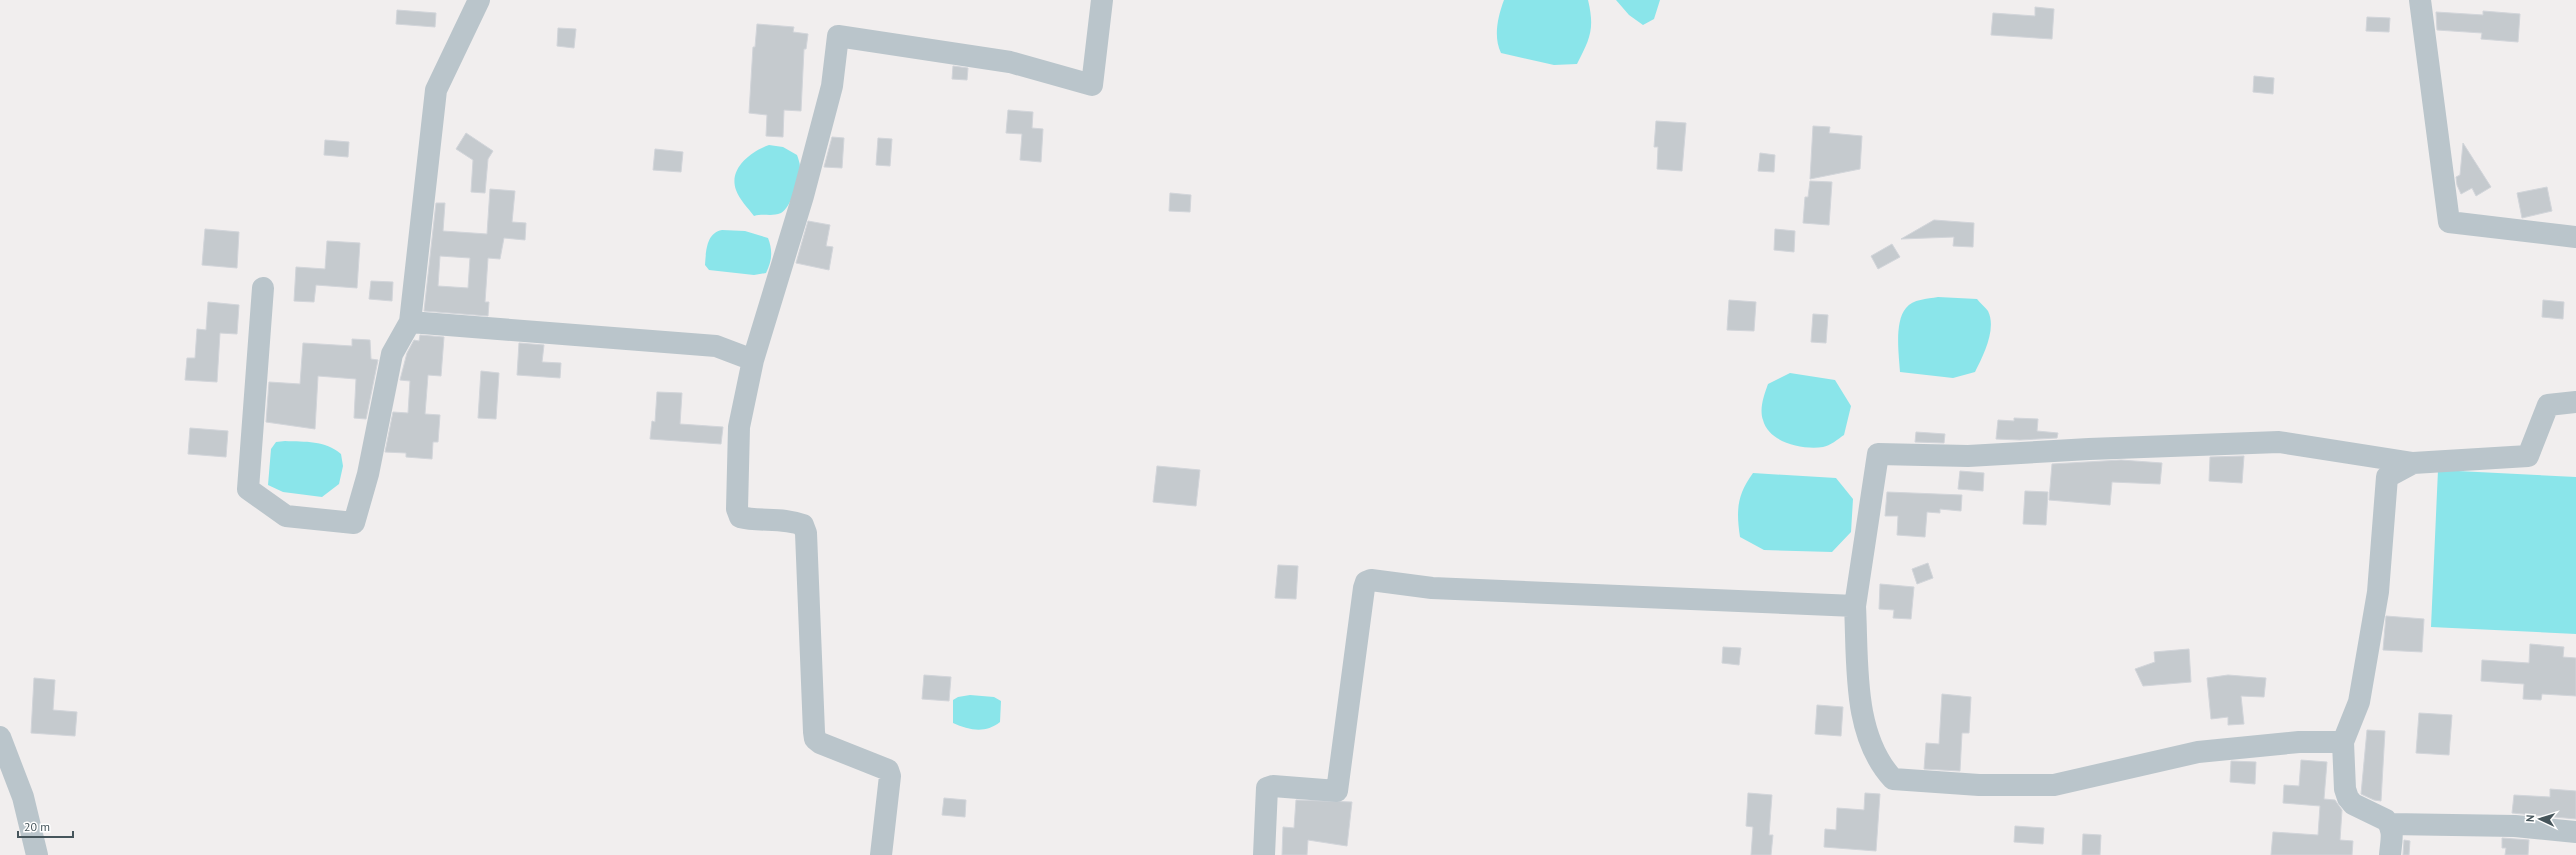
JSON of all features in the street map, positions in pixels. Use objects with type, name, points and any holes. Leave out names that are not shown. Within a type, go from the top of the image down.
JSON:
[{"type":"street","points":[[263,288],[248,489],[286,516],[354,523],[368,474],[392,354],[410,322],[436,90],[479,0]]},
{"type":"street","points":[[881,855],[890,776],[888,770],[820,743],[816,739],[814,732],[806,533],[803,525],[795,522],[748,519],[740,517],[737,509],[739,427],[753,360],[803,196],[828,101],[838,36],[1010,62],[1092,85],[1102,0]]},
{"type":"street","points":[[2420,0],[2449,222],[2576,237]]},
{"type":"street","points":[[410,322],[716,346],[753,360]]},
{"type":"street","points":[[2343,742],[2298,742],[2198,752],[2054,785],[1979,785],[1894,779],[1884,769],[1870,742],[1860,706],[1855,606],[1878,454],[1968,456],[2089,449],[2279,442],[2413,463],[2528,456],[2548,405],[2576,402]]},
{"type":"street","points":[[2390,855],[2392,830],[2390,824],[2386,820],[2353,804],[2348,798],[2345,789],[2343,742],[2359,702],[2378,592],[2387,477],[2413,463]]},
{"type":"street","points":[[1264,855],[1268,788],[1274,786],[1337,791],[1366,582],[1372,580],[1432,588],[1855,606]]},
{"type":"street","points":[[0,737],[23,797],[37,855]]},
{"type":"street","points":[[2390,824],[2515,826],[2576,832]]},
{"type":"water","points":[[1504,0],[1588,0],[1591,19],[1590,34],[1577,64],[1554,65],[1501,53],[1497,40],[1497,26]]},
{"type":"water","points":[[1616,0],[1660,0],[1654,19],[1643,25],[1629,15]]},
{"type":"water","points":[[769,145],[783,147],[797,155],[800,165],[800,172],[794,192],[785,210],[777,214],[754,216],[737,193],[734,182],[735,175],[738,168],[749,156]]},
{"type":"water","points":[[722,230],[745,231],[768,238],[771,247],[771,256],[770,264],[766,273],[754,275],[709,270],[705,265],[708,244],[713,235]]},
{"type":"water","points":[[1938,297],[1977,299],[1988,311],[1991,326],[1990,334],[1985,350],[1975,372],[1953,378],[1900,372],[1898,339],[1902,314],[1912,303]]},
{"type":"water","points":[[1790,373],[1835,380],[1851,406],[1844,435],[1828,445],[1815,448],[1797,446],[1788,443],[1779,439],[1766,428],[1762,416],[1762,407],[1768,384]]},
{"type":"water","points":[[285,441],[322,444],[335,449],[341,454],[343,466],[339,484],[322,497],[283,492],[268,485],[271,449],[276,442]]},
{"type":"water","points":[[2438,470],[2576,477],[2576,634],[2431,627]]},
{"type":"water","points":[[1753,473],[1836,478],[1853,499],[1851,532],[1832,552],[1764,550],[1740,537],[1738,519],[1739,503],[1744,488]]},
{"type":"water","points":[[970,695],[994,697],[1001,701],[1000,722],[989,728],[977,730],[953,723],[953,700],[958,697]]},
{"type":"building","points":[[2035,7],[2054,9],[2052,39],[1991,35],[1993,13],[2035,16]]},
{"type":"building","points":[[397,10],[436,13],[435,27],[396,24]]},
{"type":"building","points":[[2483,11],[2520,14],[2518,42],[2481,39],[2482,33],[2437,30],[2436,12],[2483,15]]},
{"type":"building","points":[[2367,17],[2390,18],[2389,32],[2366,31]]},
{"type":"building","points":[[757,24],[794,27],[793,32],[808,34],[806,49],[804,49],[801,111],[784,110],[783,137],[766,136],[767,115],[749,113],[753,47],[755,47]]},
{"type":"building","points":[[558,28],[576,29],[574,48],[557,46]]},
{"type":"building","points":[[953,66],[968,68],[967,80],[952,79]]},
{"type":"building","points":[[2254,76],[2274,78],[2273,94],[2253,92]]},
{"type":"building","points":[[1008,110],[1033,112],[1032,128],[1043,129],[1041,162],[1020,160],[1022,134],[1006,133]]},
{"type":"building","points":[[1656,121],[1686,123],[1682,171],[1657,169],[1658,147],[1654,147]]},
{"type":"building","points":[[1813,126],[1830,127],[1829,133],[1862,136],[1860,169],[1810,179]]},
{"type":"building","points":[[466,133],[493,151],[488,159],[485,193],[471,192],[473,160],[456,149]]},
{"type":"building","points":[[832,137],[844,138],[842,168],[824,167]]},
{"type":"building","points":[[878,138],[892,139],[890,166],[876,165]]},
{"type":"building","points":[[325,140],[349,142],[348,157],[324,155]]},
{"type":"building","points":[[2463,143],[2491,187],[2476,196],[2472,188],[2461,194],[2457,185],[2456,177],[2460,175]]},
{"type":"building","points":[[655,149],[683,152],[681,172],[653,170]]},
{"type":"building","points":[[1760,153],[1775,155],[1774,172],[1758,171]]},
{"type":"building","points":[[1810,181],[1832,182],[1829,225],[1803,223],[1805,197],[1808,197]]},
{"type":"building","points":[[2547,187],[2552,211],[2522,218],[2517,193]]},
{"type":"building","points":[[490,189],[515,191],[512,222],[526,223],[525,240],[504,238],[500,259],[488,258],[485,302],[489,302],[488,316],[424,311],[436,203],[445,203],[443,231],[487,234]],"holes":[[[440,256],[470,258],[468,288],[438,286]]]},
{"type":"building","points":[[1170,193],[1191,195],[1190,212],[1169,211]]},
{"type":"building","points":[[1934,220],[1974,223],[1973,247],[1953,246],[1954,237],[1901,239]]},
{"type":"building","points":[[808,221],[830,225],[826,246],[833,247],[829,270],[796,263]]},
{"type":"building","points":[[205,229],[239,232],[237,268],[202,265]]},
{"type":"building","points":[[1775,229],[1795,231],[1794,252],[1774,250]]},
{"type":"building","points":[[327,241],[360,243],[357,288],[316,285],[314,302],[294,301],[296,267],[325,269]]},
{"type":"building","points":[[1892,244],[1900,257],[1878,269],[1871,256]]},
{"type":"building","points":[[371,281],[393,282],[392,301],[369,299]]},
{"type":"building","points":[[1729,300],[1756,302],[1754,331],[1727,330]]},
{"type":"building","points":[[2543,300],[2564,302],[2563,319],[2542,317]]},
{"type":"building","points":[[208,302],[239,305],[237,334],[220,333],[217,382],[185,380],[187,358],[195,358],[197,329],[206,330]]},
{"type":"building","points":[[1813,314],[1828,315],[1826,343],[1811,342]]},
{"type":"building","points":[[420,335],[444,337],[441,376],[428,375],[425,414],[440,415],[438,442],[433,442],[432,459],[406,457],[406,453],[385,452],[393,412],[408,413],[410,381],[400,380],[407,353],[414,340],[419,341]]},
{"type":"building","points":[[352,339],[370,340],[371,359],[378,360],[366,419],[354,418],[356,379],[318,376],[315,429],[266,422],[269,382],[300,384],[303,343],[352,346]]},
{"type":"building","points":[[519,343],[544,345],[542,362],[561,363],[560,378],[517,375]]},
{"type":"building","points":[[481,371],[499,373],[496,419],[478,418]]},
{"type":"building","points":[[657,392],[682,393],[680,424],[723,427],[721,444],[650,439],[652,421],[655,422]]},
{"type":"building","points":[[2014,418],[2038,419],[2037,431],[2058,433],[2057,438],[2020,440],[1996,439],[1998,420],[2014,421]]},
{"type":"building","points":[[190,428],[228,431],[226,457],[188,454]]},
{"type":"building","points":[[1916,432],[1945,434],[1944,443],[1915,442]]},
{"type":"building","points":[[2244,456],[2242,483],[2209,481],[2210,457]]},
{"type":"building","points":[[2121,460],[2162,463],[2160,484],[2112,482],[2110,505],[2049,500],[2052,464]]},
{"type":"building","points":[[1157,466],[1200,470],[1196,506],[1153,502]]},
{"type":"building","points":[[1960,471],[1984,473],[1983,491],[1958,489]]},
{"type":"building","points":[[2025,491],[2048,492],[2046,525],[2023,524]]},
{"type":"building","points":[[1887,492],[1962,495],[1961,511],[1940,509],[1940,513],[1927,512],[1925,537],[1897,535],[1898,516],[1885,516]]},
{"type":"building","points":[[1928,563],[1933,578],[1917,584],[1912,569]]},
{"type":"building","points":[[1278,565],[1298,566],[1296,599],[1275,598]]},
{"type":"building","points":[[1880,584],[1914,587],[1911,619],[1893,618],[1894,610],[1879,609]]},
{"type":"building","points":[[2386,616],[2424,619],[2422,652],[2383,650]]},
{"type":"building","points":[[2530,644],[2564,647],[2563,657],[2576,658],[2576,696],[2542,694],[2541,700],[2523,699],[2524,684],[2481,681],[2482,660],[2529,663]]},
{"type":"building","points":[[1723,647],[1741,648],[1739,665],[1722,663]]},
{"type":"building","points":[[2189,649],[2191,682],[2143,686],[2135,669],[2155,662],[2154,652]]},
{"type":"building","points":[[924,675],[951,677],[949,701],[922,699]]},
{"type":"building","points":[[2228,675],[2266,678],[2264,697],[2241,696],[2244,724],[2228,725],[2228,717],[2211,719],[2207,678]]},
{"type":"building","points":[[34,678],[55,680],[53,710],[77,712],[75,736],[31,733]]},
{"type":"building","points":[[1942,694],[1971,697],[1969,733],[1962,733],[1960,771],[1924,769],[1926,743],[1939,744]]},
{"type":"building","points":[[1817,705],[1843,707],[1841,736],[1815,734]]},
{"type":"building","points":[[2419,713],[2452,715],[2449,755],[2416,753]]},
{"type":"building","points":[[2367,730],[2385,731],[2381,801],[2374,800],[2361,794]]},
{"type":"building","points":[[2301,760],[2327,762],[2324,799],[2335,800],[2342,810],[2340,840],[2353,841],[2352,855],[2271,855],[2273,832],[2318,835],[2320,806],[2283,803],[2284,785],[2299,786]]},
{"type":"building","points":[[2231,761],[2256,762],[2255,784],[2230,782]]},
{"type":"building","points":[[2550,789],[2576,791],[2576,819],[2512,813],[2514,795],[2550,797]]},
{"type":"building","points":[[1748,793],[1772,795],[1769,835],[1773,835],[1771,855],[1751,855],[1753,827],[1746,826]]},
{"type":"building","points":[[1865,793],[1880,794],[1876,851],[1824,847],[1825,829],[1836,830],[1837,808],[1864,810]]},
{"type":"building","points":[[944,798],[966,800],[965,817],[942,815]]},
{"type":"building","points":[[1296,800],[1352,802],[1347,846],[1308,840],[1307,855],[1282,855],[1283,827],[1294,828]]},
{"type":"building","points":[[2015,826],[2044,828],[2043,844],[2014,842]]},
{"type":"building","points":[[2083,834],[2101,835],[2100,855],[2082,855]]},
{"type":"building","points":[[2502,838],[2529,840],[2528,855],[2505,855],[2506,848],[2502,848]]},
{"type":"building","points":[[2404,840],[2410,841],[2409,855],[2403,855]]}]
